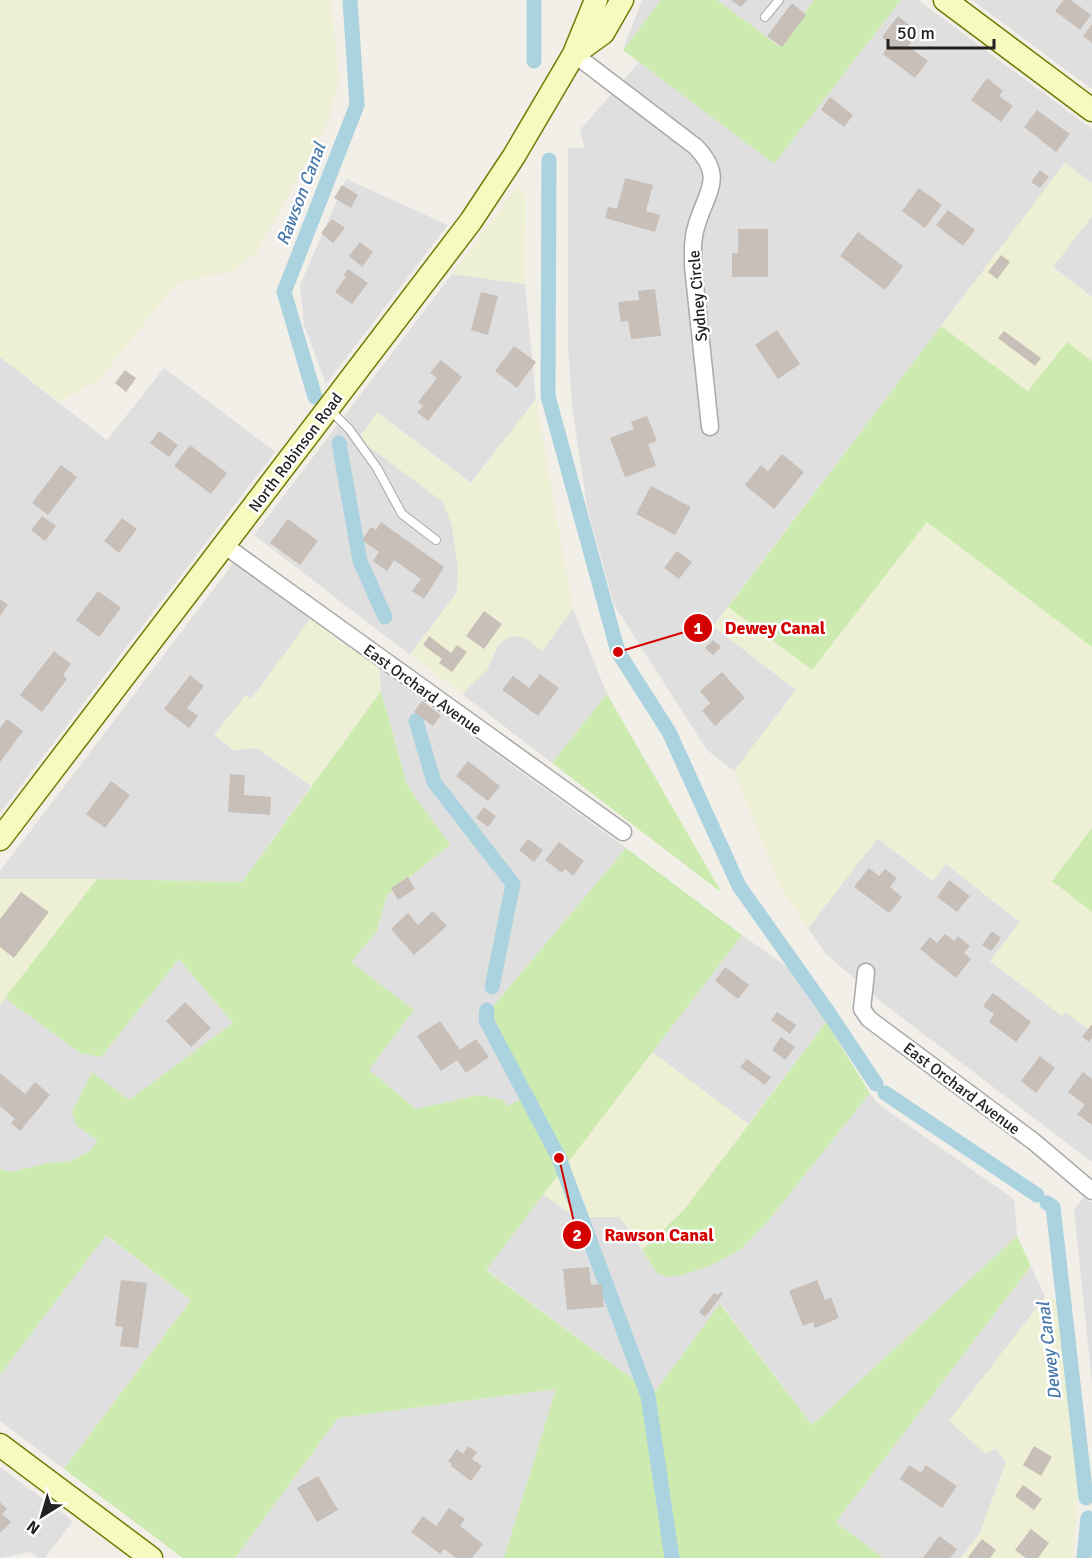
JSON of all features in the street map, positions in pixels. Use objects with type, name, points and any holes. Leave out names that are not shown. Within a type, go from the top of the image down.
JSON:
[{"type":"street","name":"North Robinson Road","points":[[0,839],[471,221],[514,156],[574,54],[596,0]]},
{"type":"street","name":"North Robinson Road","points":[[574,54],[603,33],[622,0]]},
{"type":"street","points":[[945,0],[1092,110]]},
{"type":"street","name":"Sydney Circle","points":[[574,54],[696,147],[706,157],[712,171],[712,186],[692,241],[710,427]]},
{"type":"street","name":"East Orchard Avenue","points":[[224,545],[622,832]]},
{"type":"street","name":"East Orchard Avenue","points":[[866,972],[862,1010],[869,1019],[1033,1141],[1092,1191]]},
{"type":"street","points":[[0,1445],[150,1558]]},
{"type":"lane","points":[[765,17],[778,0]]},
{"type":"lane","points":[[328,408],[349,429],[377,468],[402,514],[436,540]]},
{"type":"shaded area","points":[[642,0],[661,0],[623,50]]},
{"type":"shaded area","points":[[717,0],[814,0],[779,46]]},
{"type":"shaded area","points":[[901,0],[918,0],[1092,129],[1092,183],[1065,163],[713,626],[796,690],[734,771],[707,750],[614,605],[587,506],[573,414],[568,349],[568,148],[585,148],[580,130],[639,62],[774,163]]},
{"type":"shaded area","points":[[972,0],[1092,0],[1092,89]]},
{"type":"shaded area","points":[[346,179],[448,225],[326,384],[304,325],[300,285]]},
{"type":"shaded area","points":[[1092,216],[1092,297],[1053,267]]},
{"type":"shaded area","points":[[452,274],[525,284],[536,399],[471,483],[378,413],[361,435],[368,446],[444,502],[452,526],[458,568],[457,592],[410,655],[254,535]]},
{"type":"shaded area","points":[[0,357],[107,440],[164,368],[275,452],[0,813]]},
{"type":"shaded area","points":[[235,561],[311,618],[251,699],[246,695],[233,750],[257,748],[311,786],[242,882],[0,879],[0,871]]},
{"type":"shaded area","points":[[573,609],[607,694],[552,763],[462,694],[487,670],[498,645],[508,637],[518,636],[527,639],[542,650]]},
{"type":"shaded area","points":[[379,669],[626,848],[490,1010],[531,1094],[508,1107],[479,1095],[416,1109],[369,1070],[351,962],[377,931],[387,895],[450,845],[407,785],[381,691]]},
{"type":"shaded area","points":[[877,838],[933,881],[946,864],[1020,922],[990,961],[1062,1016],[1065,1012],[1092,1032],[1092,1162],[889,1008],[826,954],[808,928]]},
{"type":"shaded area","points":[[742,935],[794,972],[826,1022],[748,1124],[652,1052]]},
{"type":"shaded area","points":[[179,959],[233,1023],[129,1101],[91,1072],[76,1125],[98,1141],[90,1151],[72,1161],[48,1163],[11,1172],[0,1169],[0,1005],[5,998],[80,1053],[101,1057]]},
{"type":"shaded area","points":[[870,1093],[878,1104],[1014,1199],[1017,1236],[812,1425],[721,1304],[653,1394],[486,1269],[543,1194],[575,1217],[620,1217],[657,1273],[741,1249],[768,1221]]},
{"type":"shaded area","points":[[1084,1197],[1092,1203],[1092,1383],[1074,1210]]},
{"type":"shaded area","points":[[105,1235],[191,1300],[64,1469],[0,1421],[0,1375]]},
{"type":"shaded area","points":[[1031,1266],[1045,1297],[950,1421],[995,1447],[1006,1462],[980,1533],[961,1558],[883,1558],[836,1522]]},
{"type":"shaded area","points":[[557,1389],[504,1558],[235,1558],[338,1418]]},
{"type":"shaded area","points":[[0,1467],[73,1521],[45,1558],[39,1558],[30,1552],[0,1558]]},
{"type":"green space","points":[[0,0],[331,0],[339,80],[329,120],[258,251],[235,271],[177,283],[99,380],[60,402],[0,357]]},
{"type":"green space","points":[[661,0],[717,0],[779,46],[814,0],[901,0],[774,164],[623,50]]},
{"type":"green space","points":[[1065,163],[1092,183],[1092,216],[1053,267],[1092,297],[1092,361],[1067,342],[1029,391],[941,326]]},
{"type":"green space","points":[[518,186],[526,196],[525,284],[452,274]]},
{"type":"green space","points":[[941,326],[1028,391],[1067,342],[1092,361],[1092,647],[927,522],[812,670],[728,607]]},
{"type":"green space","points":[[536,399],[573,609],[542,651],[527,639],[518,636],[508,637],[498,645],[487,670],[462,694],[410,655],[457,592],[458,568],[452,526],[443,502],[368,446],[361,435],[377,413],[471,483]]},
{"type":"green space","points":[[927,522],[1092,647],[1092,828],[1052,881],[1092,912],[1092,1032],[1065,1012],[1062,1016],[990,961],[1020,922],[946,864],[933,881],[878,838],[808,928],[779,885],[734,771],[796,690],[713,626],[728,607],[812,670]]},
{"type":"green space","points":[[311,618],[379,669],[381,691],[311,786],[257,748],[233,750],[214,735],[246,695],[251,699]]},
{"type":"green space","points":[[381,691],[407,785],[450,845],[387,895],[377,931],[351,962],[414,1010],[369,1070],[416,1109],[479,1095],[503,1100],[508,1106],[521,1099],[559,1174],[486,1270],[653,1394],[720,1304],[812,1425],[1017,1236],[1031,1266],[836,1522],[883,1558],[504,1558],[556,1389],[338,1418],[235,1558],[183,1558],[64,1469],[191,1300],[106,1235],[0,1375],[0,1169],[11,1172],[48,1163],[72,1161],[90,1151],[98,1141],[76,1125],[72,1112],[92,1072],[129,1100],[233,1023],[179,959],[101,1057],[80,1053],[5,998],[97,879],[242,882]]},
{"type":"green space","points":[[607,694],[722,893],[552,763]]},
{"type":"green space","points":[[1092,828],[1092,912],[1052,881]]},
{"type":"green space","points":[[626,848],[742,935],[566,1165],[490,1010]]},
{"type":"green space","points":[[0,879],[97,879],[0,1005]]},
{"type":"green space","points":[[826,1022],[870,1093],[768,1221],[741,1249],[712,1265],[682,1275],[668,1277],[657,1273],[642,1250],[684,1210]]},
{"type":"green space","points":[[652,1052],[748,1124],[684,1210],[642,1250],[620,1217],[575,1217],[543,1194]]},
{"type":"green space","points":[[1045,1297],[1060,1301],[1079,1491],[1073,1558],[961,1558],[980,1533],[1006,1462],[996,1448],[986,1454],[949,1421]]},
{"type":"building","points":[[731,0],[747,0],[741,7]]},
{"type":"building","points":[[1064,0],[1071,0],[1091,15],[1080,30],[1055,11]]},
{"type":"building","points":[[792,3],[806,15],[782,47],[767,36]]},
{"type":"building","points":[[898,16],[918,32],[908,46],[928,61],[915,78],[883,54],[890,44],[882,37]]},
{"type":"building","points":[[1092,24],[1092,43],[1083,36]]},
{"type":"building","points":[[987,78],[1003,91],[999,96],[1013,106],[1001,122],[971,100]]},
{"type":"building","points":[[830,97],[853,115],[844,127],[821,110]]},
{"type":"building","points":[[1037,110],[1070,134],[1056,152],[1024,127]]},
{"type":"building","points":[[1040,170],[1049,177],[1040,188],[1031,182]]},
{"type":"building","points":[[625,178],[653,185],[646,211],[660,215],[655,232],[605,218],[608,207],[617,209]]},
{"type":"building","points":[[342,185],[358,195],[351,208],[334,198]]},
{"type":"building","points":[[919,188],[942,205],[925,228],[902,211]]},
{"type":"building","points":[[948,210],[975,230],[963,246],[936,225]]},
{"type":"building","points":[[332,219],[345,228],[333,243],[321,233]]},
{"type":"building","points":[[738,229],[768,229],[768,277],[732,277],[732,253],[738,253]]},
{"type":"building","points":[[858,232],[903,266],[885,290],[840,256]]},
{"type":"building","points":[[360,242],[373,252],[362,267],[349,256]]},
{"type":"building","points":[[1001,255],[1010,262],[997,279],[988,272]]},
{"type":"building","points":[[348,269],[368,283],[352,304],[335,292],[346,277],[344,275]]},
{"type":"building","points":[[655,289],[661,336],[631,339],[628,321],[621,322],[618,302],[639,300],[638,291]]},
{"type":"building","points":[[481,292],[498,296],[488,335],[471,330]]},
{"type":"building","points":[[777,330],[800,364],[778,379],[755,345]]},
{"type":"building","points":[[1004,331],[1041,358],[1035,366],[998,338]]},
{"type":"building","points":[[514,346],[536,362],[517,388],[495,371]]},
{"type":"building","points":[[441,360],[462,377],[428,421],[417,412],[423,406],[418,402],[437,378],[430,373]]},
{"type":"building","points":[[125,370],[136,378],[126,392],[115,383]]},
{"type":"building","points":[[647,416],[657,441],[648,444],[656,466],[625,477],[610,438],[634,429],[631,422]]},
{"type":"building","points":[[159,431],[178,445],[169,457],[150,443]]},
{"type":"building","points":[[190,445],[227,473],[211,494],[174,466]]},
{"type":"building","points":[[782,454],[804,472],[774,509],[745,485],[761,465],[768,471]]},
{"type":"building","points":[[61,465],[77,477],[48,515],[32,503]]},
{"type":"building","points":[[651,486],[691,507],[675,535],[636,514]]},
{"type":"building","points":[[42,516],[56,526],[45,541],[31,530]]},
{"type":"building","points":[[122,518],[137,529],[119,553],[104,541]]},
{"type":"building","points":[[288,519],[318,541],[300,565],[270,543]]},
{"type":"building","points":[[381,522],[444,567],[424,599],[412,591],[421,579],[394,560],[387,571],[373,561],[379,552],[362,540],[371,527],[376,530]]},
{"type":"building","points":[[677,551],[692,562],[679,579],[664,568]]},
{"type":"building","points":[[98,591],[121,608],[99,637],[76,620]]},
{"type":"building","points":[[0,599],[8,605],[0,616]]},
{"type":"building","points":[[484,611],[502,624],[484,649],[466,636]]},
{"type":"building","points":[[429,636],[451,653],[457,645],[467,652],[452,672],[439,663],[442,659],[423,645]]},
{"type":"building","points":[[713,640],[721,647],[713,655],[705,648]]},
{"type":"building","points":[[54,651],[71,664],[63,675],[67,679],[42,712],[20,695]]},
{"type":"building","points":[[722,672],[745,698],[715,726],[702,711],[710,703],[700,691]]},
{"type":"building","points":[[540,674],[559,688],[538,716],[502,690],[513,676],[529,688]]},
{"type":"building","points":[[190,675],[204,686],[187,708],[198,716],[189,728],[164,709]]},
{"type":"building","points":[[422,701],[441,715],[433,726],[414,712]]},
{"type":"building","points":[[7,719],[23,731],[0,762],[0,728]]},
{"type":"building","points":[[468,761],[500,786],[488,801],[456,776]]},
{"type":"building","points":[[230,774],[245,775],[244,795],[271,797],[270,815],[228,812]]},
{"type":"building","points":[[111,781],[130,795],[105,828],[86,814]]},
{"type":"building","points":[[484,807],[496,816],[488,827],[476,818]]},
{"type":"building","points":[[528,839],[543,850],[534,862],[519,850]]},
{"type":"building","points":[[559,842],[584,861],[573,876],[565,869],[562,873],[545,860]]},
{"type":"building","points":[[869,868],[879,876],[885,869],[897,878],[890,887],[902,897],[889,913],[854,887]]},
{"type":"building","points":[[408,877],[415,889],[398,900],[391,888]]},
{"type":"building","points":[[949,880],[970,896],[957,912],[937,897]]},
{"type":"building","points":[[21,892],[49,912],[14,958],[0,947],[0,919]]},
{"type":"building","points":[[433,911],[447,926],[414,955],[391,929],[408,913],[418,925]]},
{"type":"building","points":[[992,931],[1001,938],[991,951],[982,945]]},
{"type":"building","points":[[945,934],[954,941],[958,936],[970,946],[964,953],[971,959],[956,978],[920,949],[930,937],[937,943]]},
{"type":"building","points":[[725,967],[749,985],[738,999],[715,981]]},
{"type":"building","points":[[993,993],[1031,1022],[1016,1042],[989,1022],[994,1014],[983,1006]]},
{"type":"building","points":[[185,1002],[211,1028],[191,1047],[166,1021]]},
{"type":"building","points":[[777,1012],[796,1025],[790,1034],[771,1020]]},
{"type":"building","points":[[440,1021],[460,1050],[476,1039],[489,1057],[466,1073],[457,1060],[441,1071],[417,1036]]},
{"type":"building","points":[[1092,1024],[1092,1038],[1089,1042],[1082,1037]]},
{"type":"building","points":[[781,1037],[795,1047],[785,1060],[772,1050]]},
{"type":"building","points":[[1040,1056],[1055,1068],[1036,1093],[1021,1081]]},
{"type":"building","points":[[747,1059],[771,1077],[765,1085],[740,1067]]},
{"type":"building","points":[[1083,1072],[1092,1079],[1092,1125],[1077,1114],[1085,1105],[1068,1092]]},
{"type":"building","points":[[0,1073],[25,1094],[35,1082],[50,1095],[20,1131],[11,1123],[15,1119],[0,1106]]},
{"type":"building","points":[[589,1267],[591,1285],[602,1284],[604,1307],[567,1310],[563,1269]]},
{"type":"building","points":[[121,1280],[147,1283],[138,1348],[120,1346],[123,1327],[115,1326]]},
{"type":"building","points":[[817,1280],[825,1300],[831,1297],[839,1318],[815,1328],[813,1322],[803,1326],[789,1291]]},
{"type":"building","points":[[721,1292],[723,1294],[705,1317],[699,1312],[714,1293],[718,1295]]},
{"type":"building","points":[[468,1446],[477,1452],[472,1459],[482,1466],[471,1481],[451,1466],[452,1464],[448,1461],[457,1449],[463,1454]]},
{"type":"building","points":[[1034,1446],[1052,1457],[1041,1476],[1023,1465]]},
{"type":"building","points":[[909,1465],[921,1473],[926,1465],[957,1486],[942,1508],[900,1479]]},
{"type":"building","points":[[318,1476],[338,1510],[317,1522],[297,1488]]},
{"type":"building","points":[[1023,1485],[1042,1499],[1034,1510],[1015,1496]]},
{"type":"building","points":[[0,1502],[7,1509],[2,1514],[11,1522],[0,1533]]},
{"type":"building","points":[[449,1508],[465,1519],[460,1526],[483,1544],[472,1558],[456,1558],[444,1549],[440,1554],[411,1532],[423,1516],[436,1526]]},
{"type":"building","points":[[1031,1529],[1049,1543],[1038,1558],[1026,1558],[1015,1550]]},
{"type":"building","points":[[939,1536],[957,1549],[950,1558],[923,1558]]},
{"type":"building","points":[[982,1539],[996,1550],[990,1558],[969,1558],[968,1557]]},
{"type":"waterway","name":"Rawson Canal","points":[[315,397],[284,292],[357,105],[350,0]]},
{"type":"waterway","name":"Dewey Canal","points":[[534,0],[534,61]]},
{"type":"waterway","name":"Dewey Canal","points":[[549,160],[548,396],[618,652],[669,732],[739,886],[876,1084]]},
{"type":"waterway","name":"Rawson Canal","points":[[339,443],[360,561],[385,617]]},
{"type":"waterway","name":"Rawson Canal","points":[[416,721],[434,782],[513,884],[492,987]]},
{"type":"waterway","name":"Rawson Canal","points":[[487,1010],[486,1020],[559,1158],[648,1396],[672,1558]]},
{"type":"waterway","name":"Dewey Canal","points":[[885,1093],[1037,1195]]},
{"type":"waterway","name":"Dewey Canal","points":[[1047,1203],[1053,1207],[1086,1498]]},
{"type":"waterway","name":"Dewey Canal","points":[[1084,1558],[1088,1518]]},
{"type":"place","name":"Dewey Canal","points":[[618,652]]},
{"type":"place","name":"Rawson Canal","points":[[559,1158]]}]
